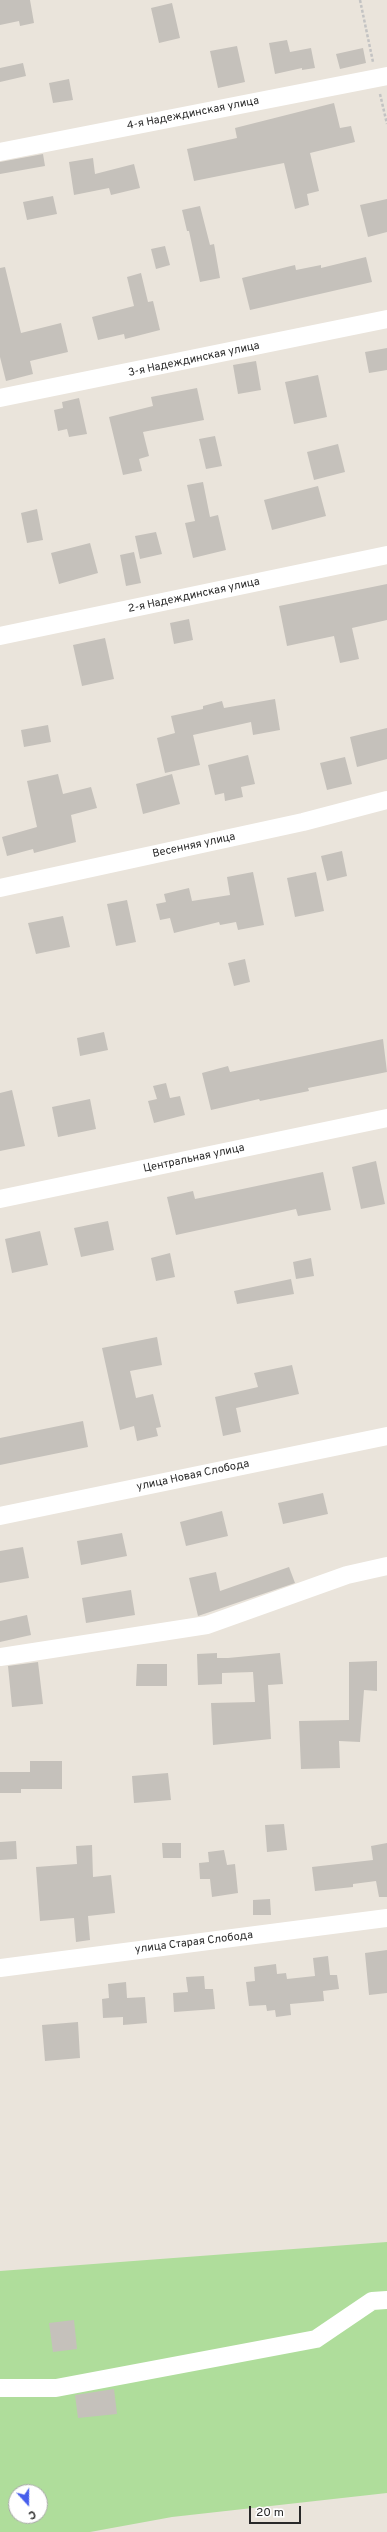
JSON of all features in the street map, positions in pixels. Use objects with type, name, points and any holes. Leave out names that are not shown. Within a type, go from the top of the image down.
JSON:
[{"type":"street","name":"4-я Надеждинская улица","points":[[0,152],[387,76]]},
{"type":"street","name":"3-я Надеждинская улица","points":[[0,398],[387,319]]},
{"type":"street","name":"2-я Надеждинская улица","points":[[0,636],[387,555]]},
{"type":"street","name":"Весенняя улица","points":[[0,888],[303,822],[387,800]]},
{"type":"street","name":"Центральная улица","points":[[0,1199],[387,1118]]},
{"type":"street","name":"улица Новая Слобода","points":[[0,1516],[387,1436]]},
{"type":"street","points":[[0,1657],[207,1625],[347,1576],[387,1566]]},
{"type":"street","name":"улица Старая Слобода","points":[[0,1968],[387,1918]]},
{"type":"street","points":[[0,2388],[56,2388],[316,2338],[372,2301],[387,2300]]},
{"type":"green space","points":[[387,2242],[387,2493],[172,2517],[90,2532],[0,2532],[0,2271]]},
{"type":"building","points":[[0,0],[30,0],[34,23],[20,26],[19,21],[0,25]]},
{"type":"building","points":[[172,3],[180,38],[159,43],[151,8]]},
{"type":"building","points":[[287,40],[290,52],[311,48],[315,68],[302,70],[302,68],[275,74],[269,43]]},
{"type":"building","points":[[237,46],[245,82],[218,88],[210,51]]},
{"type":"building","points":[[363,48],[366,63],[340,69],[336,54]]},
{"type":"building","points":[[23,63],[26,76],[0,82],[0,68]]},
{"type":"building","points":[[69,79],[73,100],[53,103],[49,83]]},
{"type":"building","points":[[334,103],[340,128],[351,126],[355,142],[310,153],[319,191],[307,194],[309,205],[295,209],[284,163],[194,181],[187,149],[237,138],[235,128]]},
{"type":"building","points":[[43,154],[45,166],[0,174],[0,162]]},
{"type":"building","points":[[93,158],[95,174],[134,164],[140,188],[111,195],[109,188],[74,195],[69,162]]},
{"type":"building","points":[[53,196],[57,214],[27,220],[23,202]]},
{"type":"building","points":[[387,199],[387,232],[368,237],[360,205]]},
{"type":"building","points":[[200,206],[210,245],[214,244],[220,278],[200,282],[189,231],[187,231],[182,210]]},
{"type":"building","points":[[165,246],[170,265],[156,269],[151,249]]},
{"type":"building","points":[[366,257],[372,282],[250,310],[242,278],[295,265],[296,270],[321,265],[321,268]]},
{"type":"building","points":[[5,267],[21,333],[61,323],[68,352],[30,361],[33,374],[6,381],[0,357],[0,268]]},
{"type":"building","points":[[141,273],[148,302],[153,301],[160,330],[125,339],[124,334],[98,340],[92,317],[134,306],[127,277]]},
{"type":"building","points":[[387,348],[387,370],[369,373],[365,352]]},
{"type":"building","points":[[256,361],[261,390],[238,394],[233,365]]},
{"type":"building","points":[[318,375],[327,417],[294,424],[285,382]]},
{"type":"building","points":[[197,388],[204,420],[143,432],[149,456],[139,459],[142,471],[123,475],[109,417],[153,406],[151,397]]},
{"type":"building","points":[[79,398],[87,434],[69,437],[67,429],[58,431],[54,410],[63,408],[62,402]]},
{"type":"building","points":[[215,436],[222,466],[206,469],[199,439]]},
{"type":"building","points":[[338,444],[345,472],[314,480],[307,452]]},
{"type":"building","points":[[203,482],[210,517],[218,515],[226,550],[193,558],[185,523],[195,521],[187,485]]},
{"type":"building","points":[[318,486],[326,516],[272,530],[264,500]]},
{"type":"building","points":[[37,509],[43,540],[27,543],[21,513]]},
{"type":"building","points":[[156,532],[162,554],[140,559],[135,536]]},
{"type":"building","points":[[90,543],[98,573],[59,584],[51,553]]},
{"type":"building","points":[[134,552],[141,583],[126,586],[120,555]]},
{"type":"building","points":[[387,584],[387,620],[352,628],[359,659],[340,663],[334,636],[287,646],[279,606]]},
{"type":"building","points":[[189,619],[193,640],[174,644],[170,623]]},
{"type":"building","points":[[105,638],[114,679],[82,686],[73,645]]},
{"type":"building","points":[[275,699],[280,730],[253,735],[251,722],[193,735],[200,765],[165,773],[157,738],[175,733],[171,716],[203,709],[203,706],[222,701],[224,708]]},
{"type":"building","points":[[48,725],[51,742],[24,747],[21,730]]},
{"type":"building","points":[[387,728],[387,759],[357,767],[350,737]]},
{"type":"building","points":[[248,755],[255,784],[241,787],[243,797],[225,801],[224,793],[215,795],[208,765]]},
{"type":"building","points":[[345,757],[352,784],[327,790],[320,763]]},
{"type":"building","points":[[58,774],[63,794],[91,787],[97,808],[71,815],[76,842],[34,853],[33,849],[7,856],[2,837],[37,827],[27,781]]},
{"type":"building","points":[[172,774],[180,804],[143,814],[136,784]]},
{"type":"building","points":[[342,851],[347,876],[327,881],[321,856]]},
{"type":"building","points":[[253,872],[264,925],[238,930],[236,922],[220,925],[219,922],[174,933],[170,918],[160,920],[156,904],[166,902],[164,894],[189,888],[192,901],[230,895],[227,877]]},
{"type":"building","points":[[316,872],[324,911],[295,917],[287,878]]},
{"type":"building","points":[[127,900],[136,942],[116,946],[107,904]]},
{"type":"building","points":[[63,916],[70,947],[36,954],[28,923]]},
{"type":"building","points":[[245,959],[250,982],[234,986],[228,963]]},
{"type":"building","points":[[104,1032],[108,1050],[80,1056],[77,1038]]},
{"type":"building","points":[[383,1039],[387,1072],[308,1088],[309,1091],[260,1101],[259,1099],[211,1110],[202,1073],[228,1066],[230,1072]]},
{"type":"building","points":[[166,1083],[170,1098],[180,1096],[185,1115],[154,1123],[148,1101],[157,1099],[153,1086]]},
{"type":"building","points":[[12,1090],[25,1146],[0,1151],[0,1093]]},
{"type":"building","points":[[90,1099],[96,1129],[58,1137],[52,1107]]},
{"type":"building","points":[[376,1161],[385,1204],[361,1209],[352,1167]]},
{"type":"building","points":[[323,1172],[331,1210],[298,1216],[296,1209],[176,1235],[167,1197],[193,1191],[195,1199]]},
{"type":"building","points":[[108,1221],[114,1250],[81,1257],[74,1228]]},
{"type":"building","points":[[40,1231],[48,1265],[12,1273],[5,1239]]},
{"type":"building","points":[[170,1253],[175,1277],[156,1281],[151,1258]]},
{"type":"building","points":[[311,1258],[314,1276],[296,1279],[293,1262]]},
{"type":"building","points":[[291,1279],[294,1294],[237,1304],[234,1291]]},
{"type":"building","points":[[157,1337],[162,1365],[130,1371],[136,1398],[153,1394],[161,1427],[156,1428],[158,1436],[137,1441],[134,1426],[120,1430],[102,1348]]},
{"type":"building","points":[[292,1365],[299,1394],[236,1408],[241,1432],[223,1436],[215,1397],[258,1387],[254,1373]]},
{"type":"building","points":[[83,1421],[88,1447],[0,1465],[0,1438]]},
{"type":"building","points":[[323,1493],[328,1514],[283,1524],[278,1503]]},
{"type":"building","points":[[222,1511],[228,1536],[186,1546],[180,1522]]},
{"type":"building","points":[[122,1533],[127,1556],[81,1565],[77,1541]]},
{"type":"building","points":[[23,1547],[29,1578],[0,1583],[0,1551]]},
{"type":"building","points":[[289,1567],[295,1583],[198,1616],[189,1578],[216,1572],[220,1591]]},
{"type":"building","points":[[131,1590],[135,1615],[86,1623],[82,1598]]},
{"type":"building","points":[[27,1615],[31,1635],[0,1642],[0,1621]]},
{"type":"building","points":[[217,1653],[217,1658],[228,1658],[280,1653],[283,1684],[268,1685],[271,1739],[213,1745],[211,1703],[255,1702],[253,1672],[222,1673],[222,1684],[198,1685],[197,1654]]},
{"type":"building","points":[[377,1661],[377,1691],[364,1690],[360,1742],[339,1741],[340,1768],[301,1769],[299,1721],[349,1720],[349,1662]]},
{"type":"building","points":[[38,1662],[43,1704],[12,1707],[8,1666]]},
{"type":"building","points":[[137,1664],[167,1664],[167,1686],[136,1686]]},
{"type":"building","points":[[30,1761],[62,1761],[62,1789],[21,1789],[21,1793],[0,1793],[0,1772],[30,1772]]},
{"type":"building","points":[[168,1773],[171,1800],[134,1803],[132,1776]]},
{"type":"building","points":[[284,1824],[287,1850],[267,1852],[265,1825]]},
{"type":"building","points":[[16,1841],[17,1859],[0,1860],[0,1842]]},
{"type":"building","points":[[162,1843],[181,1843],[181,1858],[163,1858]]},
{"type":"building","points":[[387,1843],[387,1897],[379,1897],[376,1881],[353,1884],[353,1887],[315,1891],[312,1867],[373,1860],[371,1846]]},
{"type":"building","points":[[92,1845],[93,1877],[111,1875],[115,1913],[88,1916],[90,1940],[76,1942],[74,1918],[40,1921],[36,1867],[77,1864],[76,1846]]},
{"type":"building","points":[[224,1850],[227,1865],[235,1864],[238,1893],[212,1897],[210,1879],[200,1879],[199,1863],[209,1862],[208,1852]]},
{"type":"building","points":[[270,1899],[271,1915],[253,1915],[253,1900]]},
{"type":"building","points":[[387,1950],[387,1993],[369,1995],[365,1953]]},
{"type":"building","points":[[328,1956],[330,1975],[337,1975],[339,1989],[323,1991],[324,2001],[290,2004],[291,2015],[276,2017],[275,2010],[267,2011],[266,2005],[249,2006],[246,1982],[255,1981],[254,1967],[276,1964],[277,1974],[286,1973],[287,1979],[315,1976],[313,1958]]},
{"type":"building","points":[[204,1976],[205,1989],[213,1989],[215,2009],[174,2012],[173,1993],[188,1992],[186,1977]]},
{"type":"building","points":[[126,1982],[127,1998],[145,1997],[147,2023],[123,2025],[123,2017],[103,2018],[102,1999],[109,1998],[108,1984]]},
{"type":"building","points":[[78,2022],[80,2058],[45,2061],[42,2025]]},
{"type":"building","points":[[74,2320],[77,2349],[53,2352],[49,2323]]},
{"type":"building","points":[[114,2389],[117,2414],[78,2418],[75,2395]]}]
